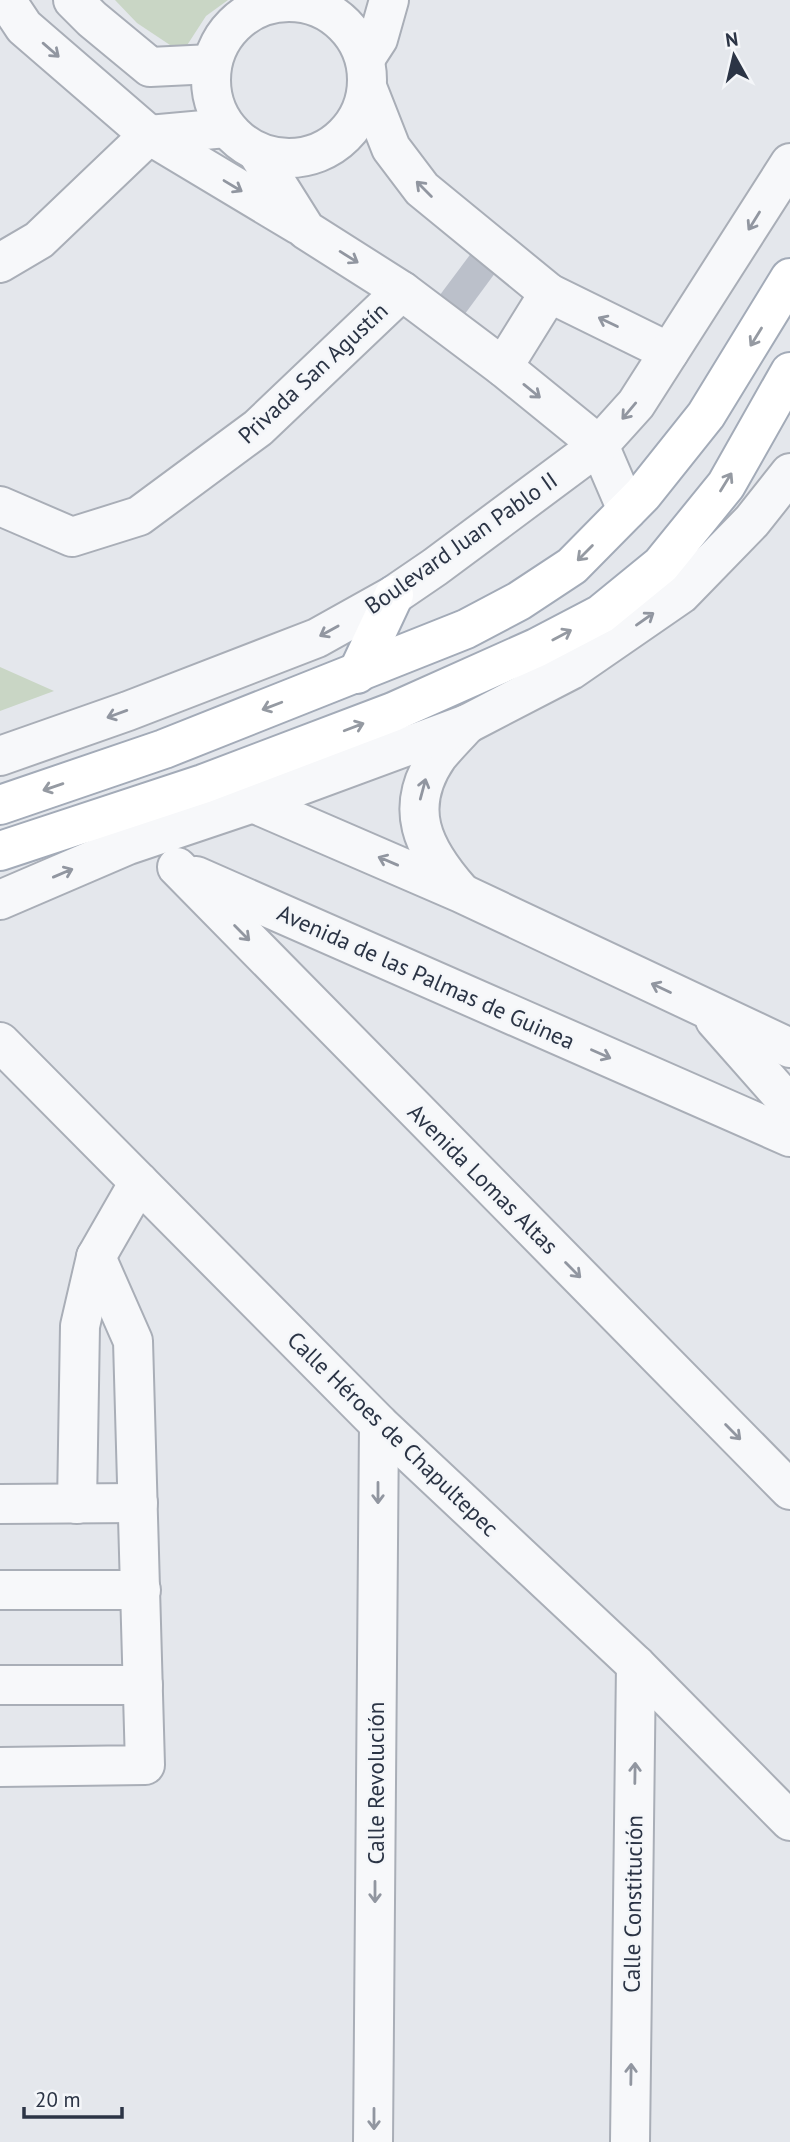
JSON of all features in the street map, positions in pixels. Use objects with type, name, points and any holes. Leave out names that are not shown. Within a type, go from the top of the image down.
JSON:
[{"type":"main road","points":[[0,804],[164,749],[466,629],[519,601],[572,566],[643,494],[706,415],[790,278]]},
{"type":"main road","points":[[0,852],[156,817],[242,788],[406,706],[536,648],[601,614],[661,565],[726,485],[790,372]]},
{"type":"main road","points":[[357,674],[394,595]]},
{"type":"street","points":[[6,0],[24,26],[149,135],[402,291],[503,367],[599,445],[627,510]]},
{"type":"street","points":[[73,0],[150,67],[212,64]]},
{"type":"street","points":[[257,152],[281,158],[306,157],[329,148],[348,132],[362,111],[366,73],[389,0]]},
{"type":"street","points":[[306,230],[257,152],[226,128],[212,97],[212,64],[225,35],[248,13],[276,3],[341,9],[354,36],[391,148],[422,189],[549,293],[669,352]]},
{"type":"street","points":[[0,263],[38,240],[149,135],[226,128]]},
{"type":"street","name":"Boulevard Juan Pablo II","points":[[0,756],[317,638],[394,595],[435,567],[599,445],[636,404],[790,163]]},
{"type":"street","name":"Privada San Agustín","points":[[0,506],[72,537],[139,516],[258,428],[402,291]]},
{"type":"street","points":[[503,367],[549,293]]},
{"type":"street","points":[[242,788],[467,724],[571,670],[681,594],[752,521],[790,473]]},
{"type":"street","points":[[461,893],[442,871],[426,844],[418,810],[424,781],[429,772],[467,724]]},
{"type":"street","points":[[164,749],[156,817],[177,867]]},
{"type":"street","points":[[242,788],[790,1048]]},
{"type":"street","points":[[0,900],[156,817]]},
{"type":"street","name":"Avenida de las Palmas de Guinea","points":[[177,867],[790,1137]]},
{"type":"street","name":"Avenida Lomas Altas","points":[[177,867],[790,1490]]},
{"type":"street","points":[[704,1008],[790,1105]]},
{"type":"street","name":"Calle Héroes de Chapultepec","points":[[0,1042],[379,1424],[636,1665],[790,1821]]},
{"type":"street","points":[[77,1504],[80,1326],[96,1257],[139,1182]]},
{"type":"street","points":[[0,1768],[145,1765],[133,1340],[96,1257]]},
{"type":"street","name":"Calle Revolución","points":[[373,2142],[379,1424]]},
{"type":"street","points":[[0,1504],[138,1503]]},
{"type":"street","points":[[0,1590],[141,1590]]},
{"type":"street","name":"Calle Constitución","points":[[631,2142],[636,1665]]},
{"type":"street","points":[[0,1685],[143,1685]]},
{"type":"green space","points":[[115,0],[228,0],[206,16],[182,53],[137,23]]},
{"type":"green space","points":[[0,667],[54,691],[0,711]]},
{"type":"building","points":[[490,228],[515,246],[442,345],[416,327]]}]
